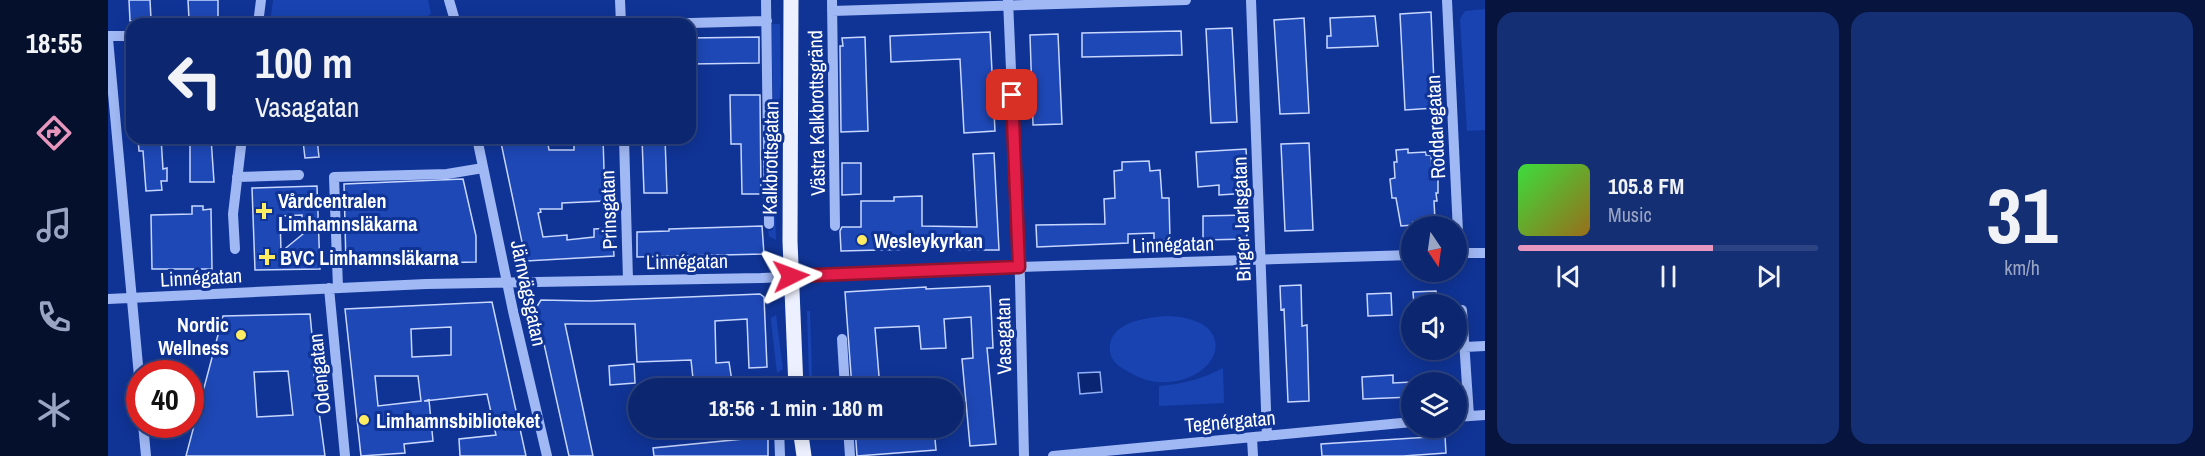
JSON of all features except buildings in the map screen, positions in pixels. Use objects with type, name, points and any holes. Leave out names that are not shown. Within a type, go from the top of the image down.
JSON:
[{"type":"main road","name":"Kalkbrottsgatan","points":[[791,0],[791,276],[796,378]]},
{"type":"main road","points":[[801,438],[804,456]]},
{"type":"street","points":[[259,18],[261,0]]},
{"type":"street","points":[[449,0],[454,18]]},
{"type":"street","points":[[620,0],[621,18]]},
{"type":"street","points":[[766,0],[770,224]]},
{"type":"street","points":[[832,6],[1186,0]]},
{"type":"street","name":"Birger Jarlsgatan","points":[[1251,0],[1267,436]]},
{"type":"street","name":"Roddaregatan","points":[[1447,0],[1456,216]]},
{"type":"street","name":"Vasagatan","points":[[1009,3],[1024,456]]},
{"type":"street","name":"Västra Kalkbrottsgränd","points":[[832,6],[835,226]]},
{"type":"street","points":[[696,23],[767,21]]},
{"type":"street","points":[[126,36],[108,38],[137,360]]},
{"type":"street","points":[[235,249],[233,214],[242,144]]},
{"type":"street","name":"Järnvägsgatan","points":[[478,144],[507,283],[547,456]]},
{"type":"street","name":"Prinsgatan","points":[[624,144],[628,280]]},
{"type":"street","name":"Odengatan","points":[[345,456],[334,288],[334,177],[447,174],[483,168]]},
{"type":"street","points":[[237,177],[299,175]]},
{"type":"street","points":[[1467,253],[1485,253]]},
{"type":"street","name":"Linnégatan","points":[[108,299],[334,288],[791,276],[1401,255]]},
{"type":"street","points":[[842,339],[844,378]]},
{"type":"street","points":[[1467,347],[1485,346]]},
{"type":"street","points":[[1466,360],[1469,416],[1485,415]]},
{"type":"street","name":"Tegnérgatan","points":[[1053,456],[1401,423]]},
{"type":"street","points":[[144,438],[146,456]]},
{"type":"street","points":[[779,438],[780,456]]},
{"type":"street","points":[[849,438],[850,456]]},
{"type":"street","points":[[1252,438],[1253,456]]},
{"type":"shaded area","points":[[273,0],[428,0],[431,14],[427,16],[324,18],[272,18]]},
{"type":"shaded area","points":[[1485,9],[1485,130],[1467,131],[1460,19],[1465,11]]},
{"type":"shaded area","points":[[771,24],[780,24],[781,83],[774,171],[776,240],[769,236],[768,231],[773,230],[771,173],[774,125]]},
{"type":"shaded area","points":[[807,311],[810,311],[812,376],[809,376]]},
{"type":"shaded area","points":[[776,315],[783,369],[777,373],[771,321],[771,318]]},
{"type":"shaded area","points":[[1165,316],[1190,319],[1206,327],[1214,338],[1215,351],[1209,363],[1196,374],[1179,380],[1157,382],[1138,376],[1116,363],[1110,351],[1114,334],[1128,324],[1147,318]]},
{"type":"shaded area","points":[[1223,368],[1224,403],[1159,406],[1159,386],[1192,380]]},
{"type":"shaded area","points":[[1100,372],[1102,392],[1080,394],[1078,373]]},
{"type":"place","name":"Vårdcentralen Limhamnsläkarna","points":[[264,211]]},
{"type":"place","name":"Wesleykyrkan","points":[[862,240]]},
{"type":"place","name":"BVC Limhamnsläkarna","points":[[267,257]]},
{"type":"place","name":"Nordic Wellness","points":[[241,335]]},
{"type":"place","name":"Limhamnsbiblioteket","points":[[364,420]]},
{"type":"route","points":[[791,276],[1019,267],[1012,95]]}]
